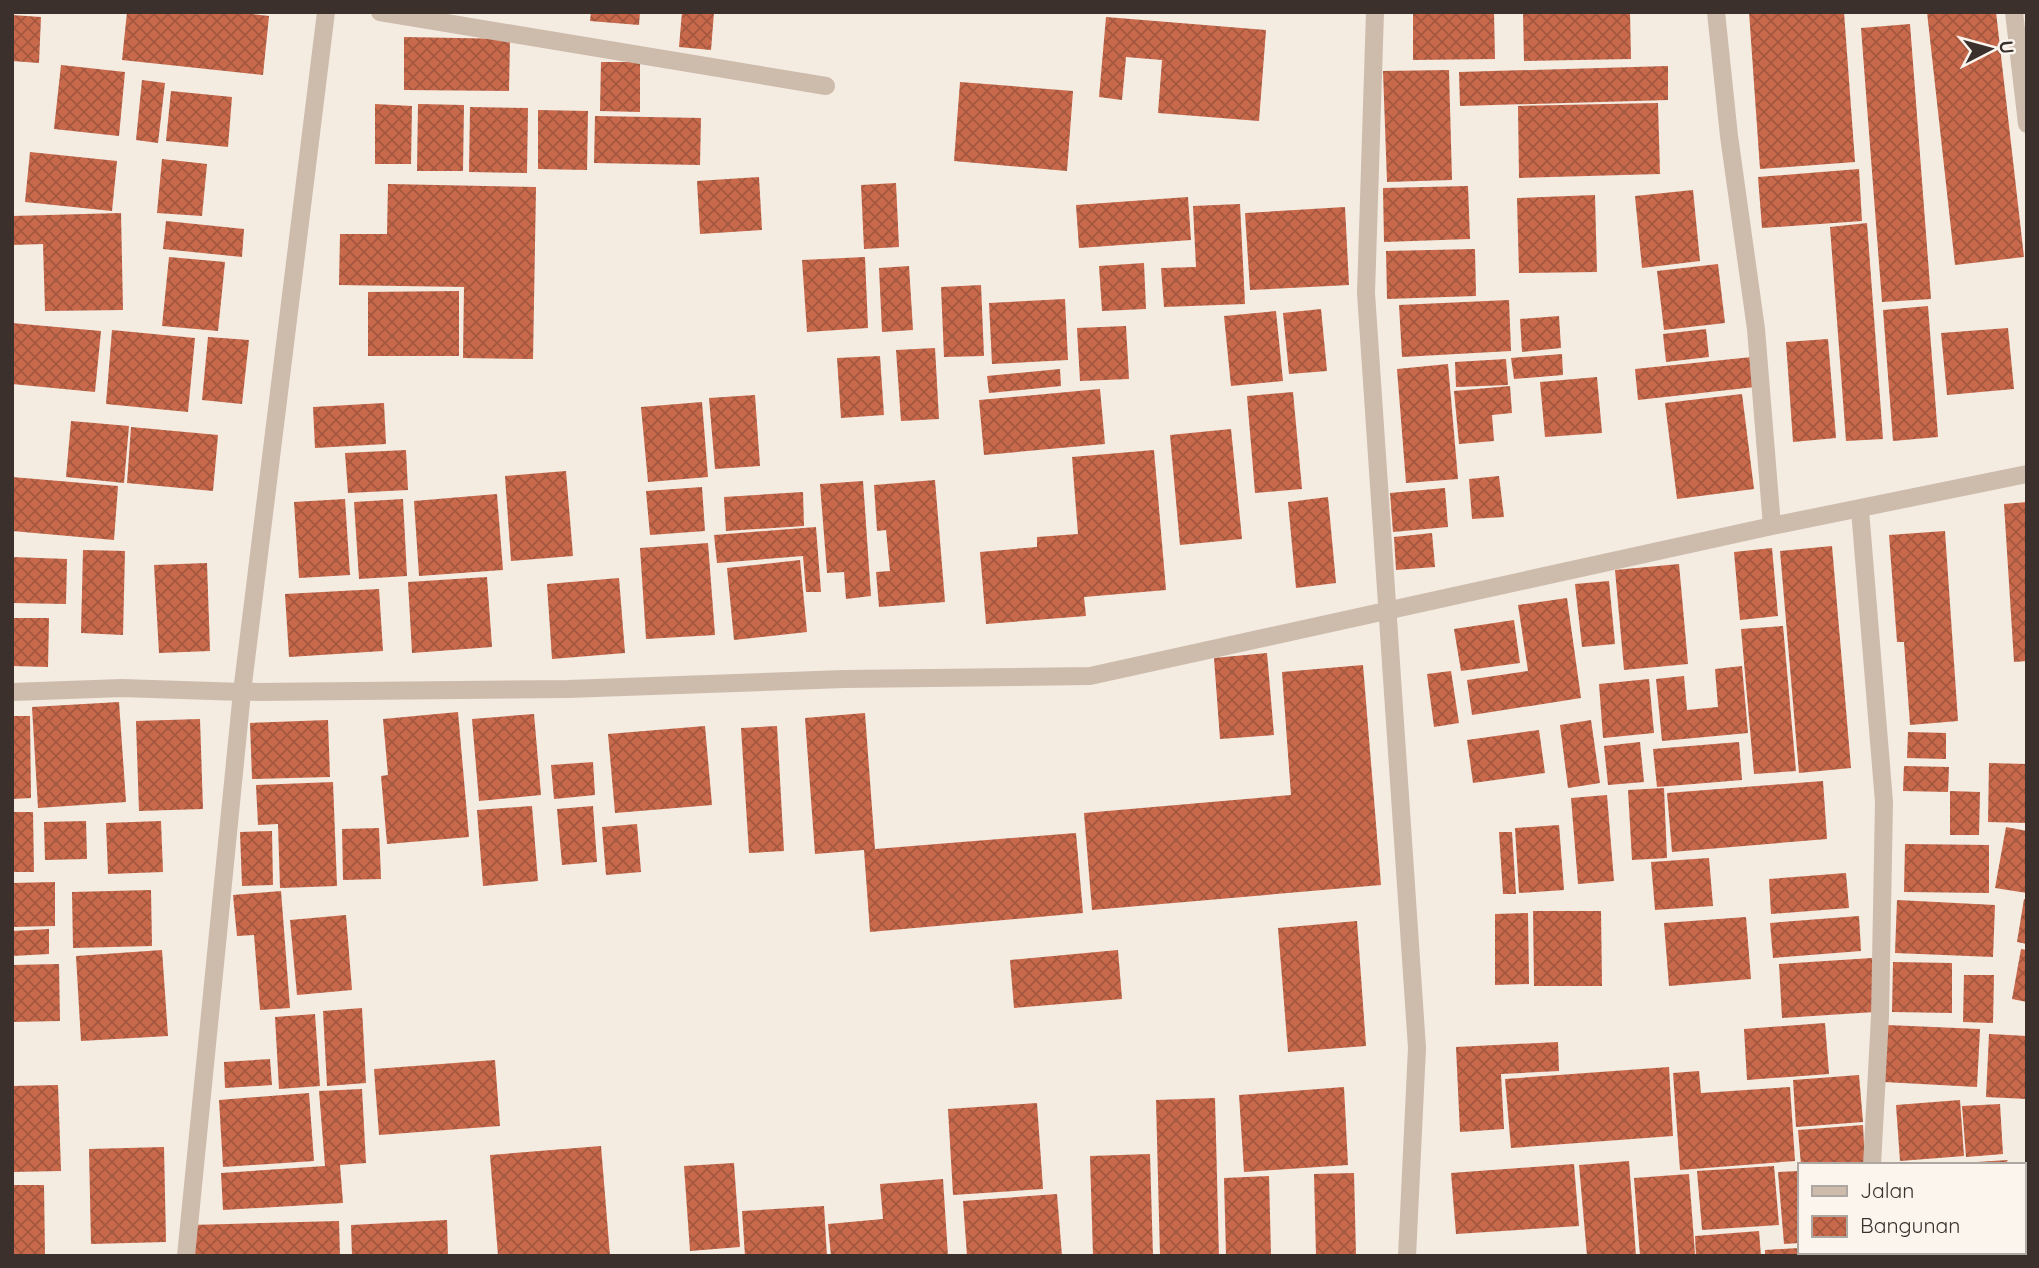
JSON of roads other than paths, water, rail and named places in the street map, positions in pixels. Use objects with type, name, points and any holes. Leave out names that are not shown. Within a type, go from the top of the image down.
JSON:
[{"type":"street","points":[[186,1256],[242,692],[326,12]]},
{"type":"street","points":[[380,12],[826,86]]},
{"type":"street","points":[[1375,12],[1366,293],[1416,1048],[1407,1256]]},
{"type":"street","points":[[1716,12],[1729,136],[1756,329],[1772,526]]},
{"type":"street","points":[[2014,12],[2027,124]]},
{"type":"street","points":[[12,692],[122,688],[242,692],[568,689],[844,680],[1090,676],[1772,526],[2027,474]]},
{"type":"street","points":[[1860,510],[1884,802],[1880,1016],[1871,1163]]}]
